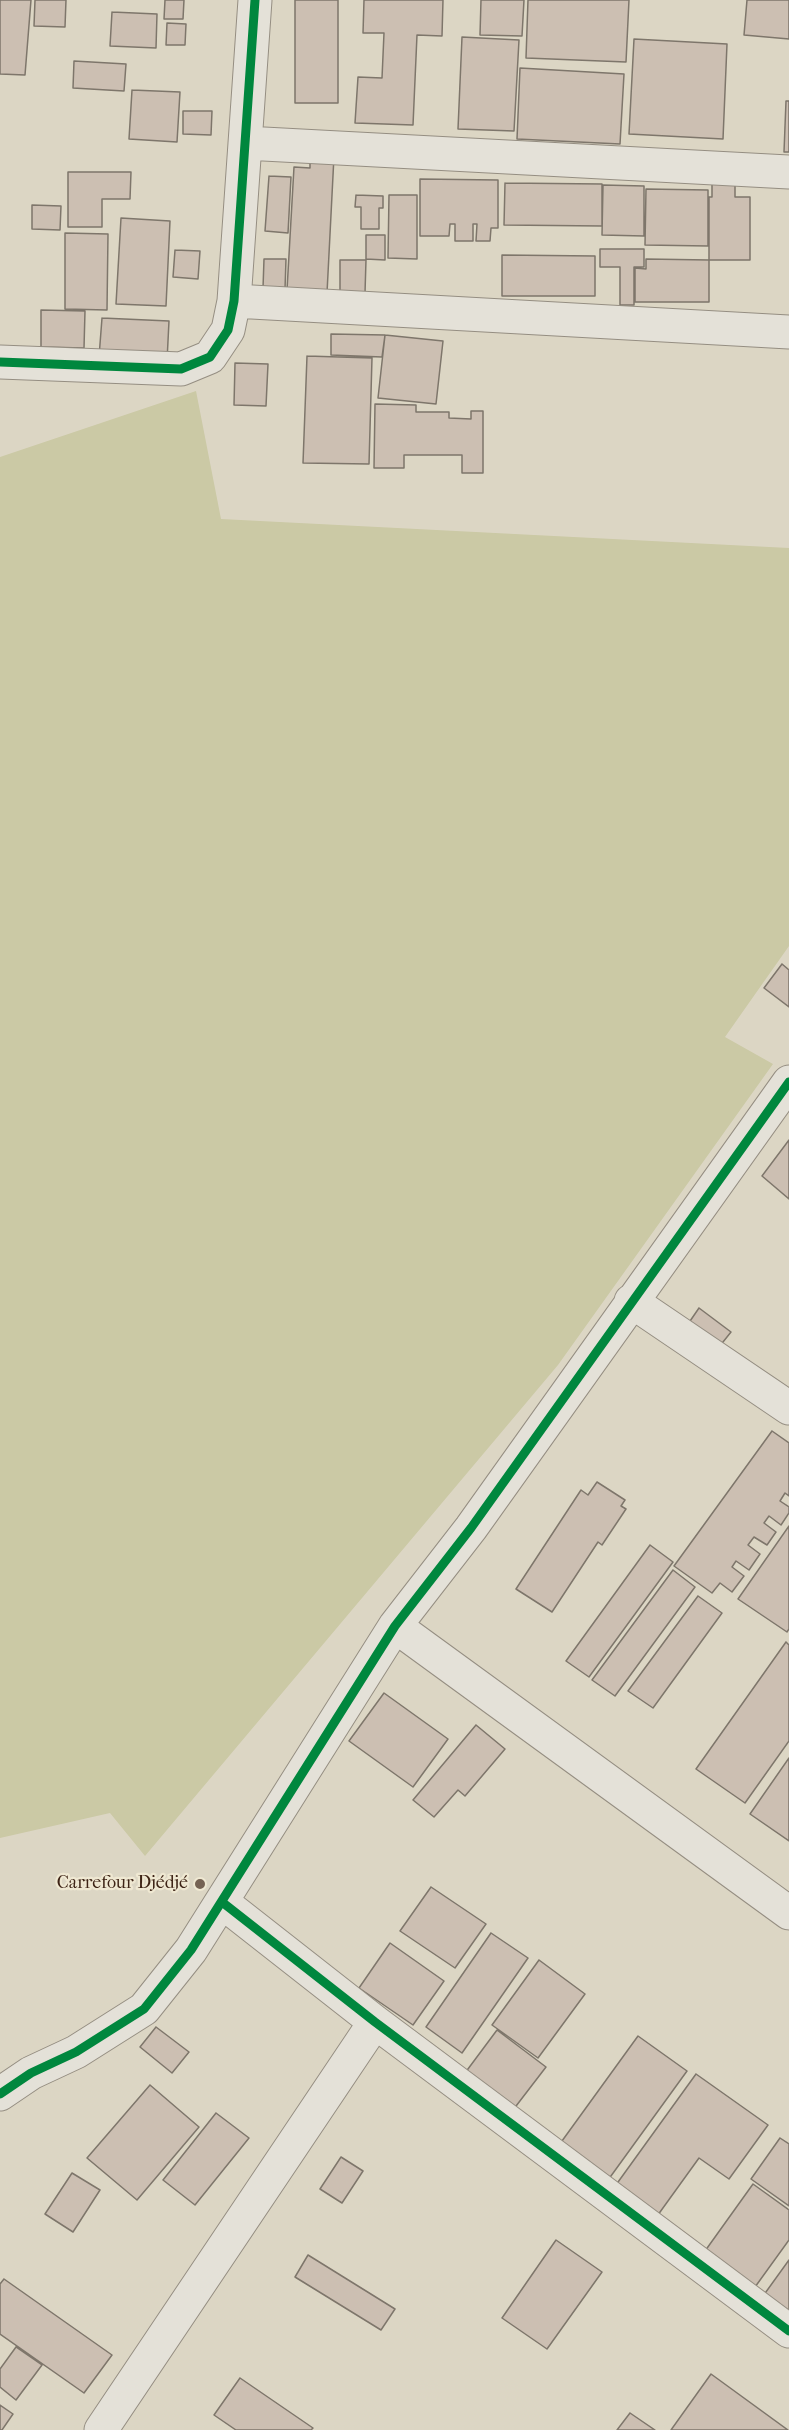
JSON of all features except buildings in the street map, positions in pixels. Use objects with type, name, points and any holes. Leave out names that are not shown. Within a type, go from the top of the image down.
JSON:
[{"type":"street","points":[[0,362],[181,369],[210,357],[228,330],[234,301],[255,0]]},
{"type":"street","points":[[245,143],[789,172]]},
{"type":"street","points":[[234,301],[789,332]]},
{"type":"street","points":[[0,2094],[30,2073],[76,2052],[144,2010],[191,1950],[396,1626],[471,1528],[789,1082]]},
{"type":"street","points":[[631,1301],[789,1408]]},
{"type":"street","points":[[396,1626],[789,1913]]},
{"type":"street","points":[[222,1902],[375,2022],[789,2331]]},
{"type":"street","points":[[101,2430],[375,2022]]},
{"type":"shaded area","points":[[196,391],[221,519],[789,548],[789,946],[725,1037],[773,1064],[558,1365],[145,1856],[110,1813],[0,1838],[0,457]]},
{"type":"cycle path","points":[[0,362],[181,369],[210,357],[228,330],[234,301],[255,0]]},
{"type":"cycle path","points":[[0,2094],[31,2073],[76,2052],[144,2009],[191,1950],[395,1626],[471,1528],[789,1082]]},
{"type":"cycle path","points":[[222,1902],[375,2022],[789,2331]]},
{"type":"place","name":"Carrefour Djédjé","points":[[200,1884]]}]
